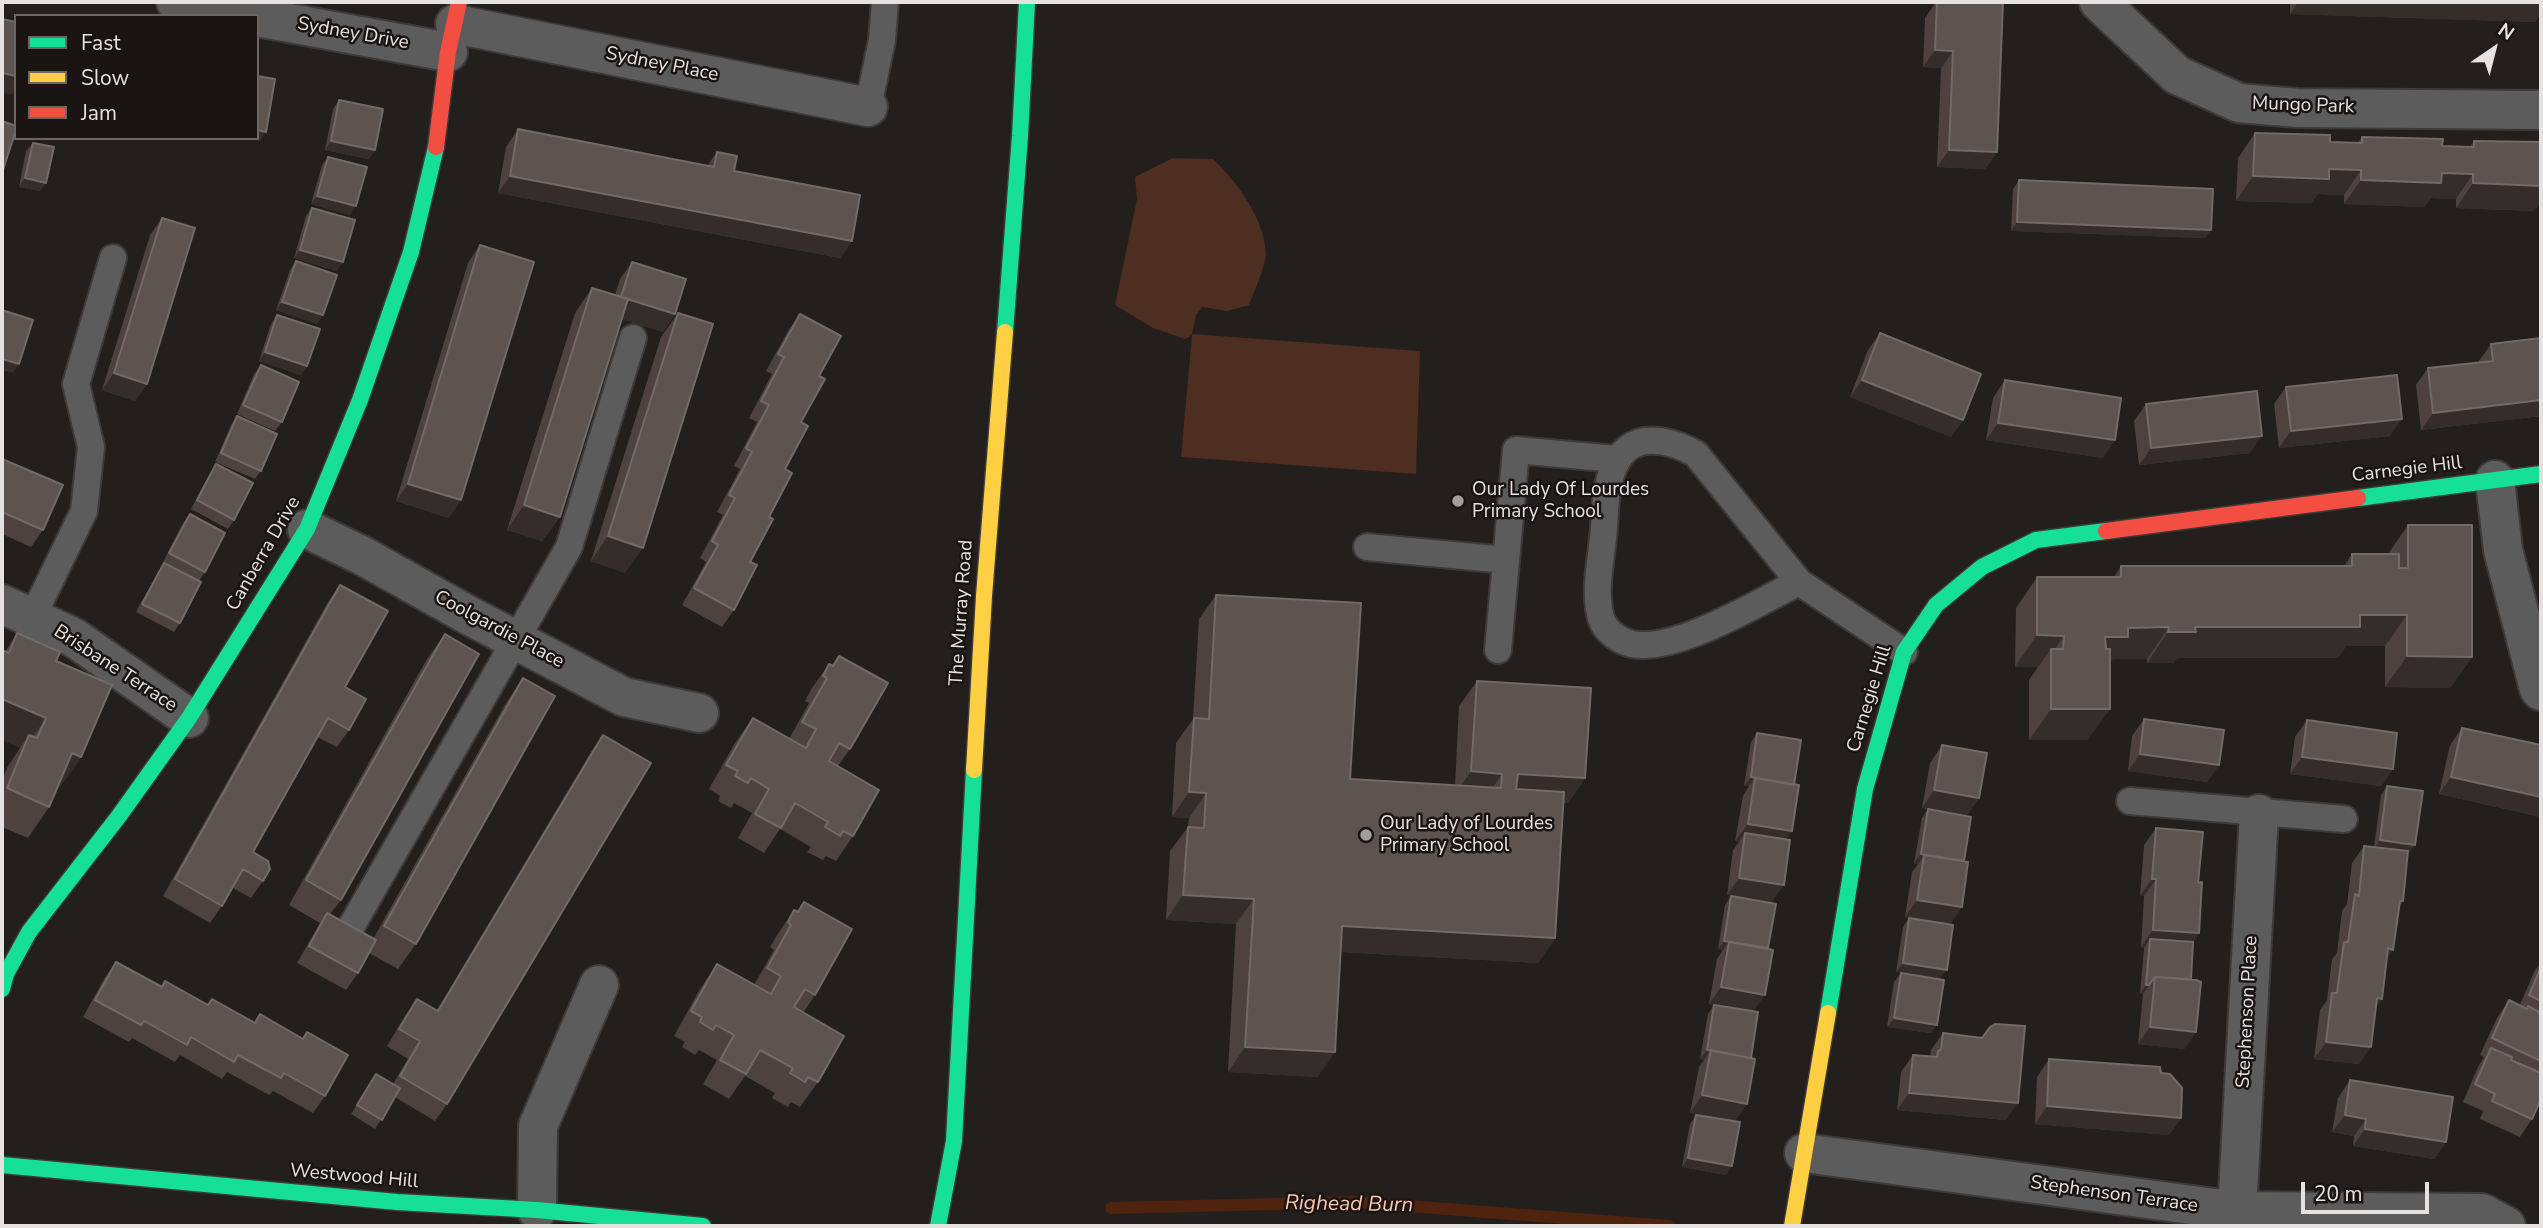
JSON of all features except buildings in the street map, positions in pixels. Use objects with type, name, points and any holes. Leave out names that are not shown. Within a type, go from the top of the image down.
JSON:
[{"type":"street","points":[[176,2],[241,14]]},
{"type":"street","name":"The Murray Road","points":[[938,1226],[954,1140],[984,596],[1020,136],[1027,2]]},
{"type":"street","name":"Mungo Park","points":[[2099,2],[2177,75],[2239,103],[2297,108],[2541,110]]},
{"type":"street","name":"Sydney Drive","points":[[259,17],[454,26]]},
{"type":"street","name":"Sydney Place","points":[[454,26],[868,107]]},
{"type":"street","name":"Canberra Drive","points":[[2,989],[6,974],[29,932],[119,816],[189,719],[307,529],[360,400],[411,252],[434,159],[454,26]]},
{"type":"street","name":"Carnegie Hill","points":[[1792,1226],[1865,789],[1904,652],[1936,605],[1982,567],[2036,540],[2541,474]]},
{"type":"street","points":[[2495,480],[2502,550],[2541,691]]},
{"type":"street","name":"Coolgardie Place","points":[[307,529],[363,556],[624,697],[699,713]]},
{"type":"street","name":"Brisbane Terrace","points":[[17,611],[73,637],[189,719]]},
{"type":"street","name":"Stephenson Place","points":[[2236,1211],[2259,814]]},
{"type":"street","points":[[537,1210],[538,1126],[598,985]]},
{"type":"street","name":"Stephenson Terrace","points":[[1804,1153],[2236,1211],[2482,1213],[2506,1226]]},
{"type":"street","name":"Westwood Hill","points":[[2,1165],[395,1214],[537,1210],[703,1226]]},
{"type":"lane","points":[[868,107],[882,40],[885,2]]},
{"type":"lane","points":[[17,611],[84,511],[91,447],[76,384],[113,258]]},
{"type":"lane","points":[[351,927],[569,547],[632,338]]},
{"type":"lane","points":[[1799,582],[1720,622],[1668,642],[1649,646],[1629,643],[1612,635],[1602,620],[1598,600],[1607,486],[1616,458],[1629,447],[1643,441],[1679,444],[1696,454],[1799,582],[1904,652]]},
{"type":"lane","points":[[1498,649],[1516,450],[1616,458]]},
{"type":"lane","points":[[1367,547],[1506,560]]},
{"type":"lane","points":[[2130,801],[2259,814],[2344,819]]},
{"type":"shaded area","points":[[1173,158],[1213,159],[1222,168],[1255,214],[1266,253],[1249,305],[1227,311],[1202,307],[1196,315],[1192,334],[1420,351],[1416,474],[1181,457],[1192,335],[1185,339],[1153,328],[1115,305],[1137,199],[1135,177]]},
{"type":"waterway","name":"Righead Burn","points":[[1111,1208],[1354,1202],[1670,1226]]},
{"type":"traffic: fast","points":[[1005,332],[1027,2]]},
{"type":"traffic: fast","points":[[2,989],[6,974],[29,932],[119,816],[189,718],[307,529],[360,400],[411,252],[436,147]]},
{"type":"traffic: fast","points":[[2358,498],[2541,474]]},
{"type":"traffic: fast","points":[[1828,1013],[1865,789],[1904,652],[1936,605],[1982,567],[2036,540],[2106,531]]},
{"type":"traffic: fast","points":[[938,1226],[954,1141],[974,770]]},
{"type":"traffic: fast","points":[[2,1165],[397,1202],[537,1210],[703,1226]]},
{"type":"traffic: slow","points":[[974,770],[984,596],[1005,332]]},
{"type":"traffic: slow","points":[[1792,1226],[1828,1013]]},
{"type":"traffic: jam","points":[[436,147],[448,52],[459,2]]},
{"type":"traffic: jam","points":[[2106,531],[2358,498]]},
{"type":"place","name":"Our Lady Of Lourdes Primary School","points":[[1458,501]]},
{"type":"place","name":"Our Lady of Lourdes Primary School","points":[[1366,835]]}]
